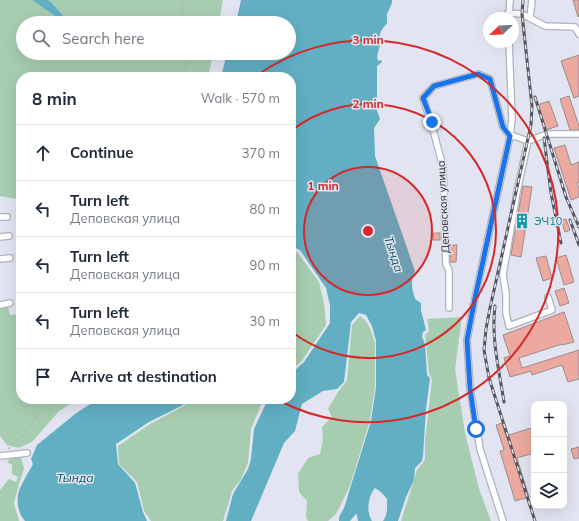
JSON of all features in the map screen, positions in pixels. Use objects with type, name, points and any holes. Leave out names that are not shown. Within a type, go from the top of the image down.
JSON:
[{"type":"street","points":[[508,12],[510,0]]},
{"type":"street","points":[[530,18],[532,0]]},
{"type":"street","points":[[519,14],[522,14],[545,26],[575,27],[579,34]]},
{"type":"street","points":[[503,521],[480,449],[470,388],[467,340],[510,136],[512,94],[509,48]]},
{"type":"street","name":"Деповская улица","points":[[449,308],[449,270],[446,264],[443,167],[432,122],[423,98],[434,86],[478,74],[490,79],[503,127],[510,136]]},
{"type":"street","points":[[510,136],[511,137],[511,135],[528,141],[547,134],[579,134]]},
{"type":"street","points":[[528,141],[517,192],[503,275],[506,294],[506,313],[509,326],[552,310],[548,297]]},
{"type":"street","points":[[0,217],[7,217]]},
{"type":"street","points":[[0,237],[9,236]]},
{"type":"street","points":[[0,259],[10,258]]},
{"type":"street","points":[[0,304],[10,303]]},
{"type":"street","points":[[1,456],[27,453]]},
{"type":"path","points":[[182,0],[183,16]]},
{"type":"path","points":[[185,60],[186,72]]},
{"type":"path","points":[[1,456],[21,438],[40,412],[50,404]]},
{"type":"green space","points":[[0,0],[32,0],[55,16],[16,16],[16,60],[212,60],[209,72],[16,72],[16,199],[0,196]]},
{"type":"green space","points":[[48,0],[223,0],[220,16],[63,16]]},
{"type":"green space","points":[[296,252],[319,282],[324,303],[326,325],[301,362],[296,366]]},
{"type":"green space","points":[[8,306],[10,315],[16,314],[16,404],[70,404],[59,411],[33,441],[19,448],[7,445],[0,436],[0,308]]},
{"type":"green space","points":[[360,316],[365,320],[370,328],[375,343],[375,387],[370,420],[350,486],[336,514],[328,521],[308,521],[306,517],[307,501],[299,492],[298,474],[308,458],[320,454],[323,439],[322,427],[332,417],[328,409],[347,380],[352,325]]},
{"type":"green space","points":[[462,317],[455,369],[465,433],[479,489],[491,521],[401,521],[417,470],[425,460],[425,441],[432,380],[429,373],[425,335],[429,331],[427,319]]},
{"type":"green space","points":[[186,404],[262,404],[251,429],[248,463],[241,479],[232,491],[223,521],[151,521],[144,511],[137,482],[119,464],[118,446],[150,424]]},
{"type":"green space","points":[[12,456],[21,457],[24,469],[14,503],[19,521],[0,521],[0,490],[9,479],[16,482],[18,477],[12,474],[12,465],[7,462]]},
{"type":"water","points":[[32,0],[48,0],[63,16],[55,16]]},
{"type":"water","name":"Тында","points":[[241,0],[392,0],[387,14],[387,23],[381,31],[379,38],[380,45],[377,56],[378,61],[381,60],[382,62],[377,66],[376,108],[380,119],[374,128],[375,156],[415,271],[412,278],[412,288],[415,299],[421,303],[421,310],[426,330],[423,332],[422,337],[425,344],[427,375],[430,378],[422,461],[415,468],[414,480],[406,497],[398,521],[383,521],[385,519],[387,499],[375,488],[369,500],[368,509],[372,521],[358,521],[356,514],[350,521],[339,521],[339,517],[344,508],[371,421],[376,387],[376,341],[372,326],[366,315],[359,313],[351,322],[344,382],[337,389],[323,391],[302,404],[295,431],[284,443],[251,521],[226,521],[233,494],[248,469],[251,459],[254,429],[266,404],[296,404],[296,369],[304,362],[330,323],[330,305],[326,288],[300,250],[296,248],[296,72],[222,72],[225,60],[296,60],[296,16],[238,16]]},
{"type":"water","name":"Тында","points":[[90,404],[184,404],[149,422],[116,444],[118,464],[135,483],[147,521],[25,521],[19,511],[18,495],[21,485],[33,464],[31,459],[37,445],[75,414]]},
{"type":"building","points":[[573,0],[579,0],[578,17]]},
{"type":"building","points":[[579,55],[579,96],[574,98],[561,61]]},
{"type":"building","points":[[569,96],[579,130],[570,130],[560,99]]},
{"type":"building","points":[[549,101],[558,126],[546,130],[537,105]]},
{"type":"building","points":[[565,145],[571,165],[579,162],[579,182],[577,183],[579,197],[571,200],[554,148]]},
{"type":"building","name":"ЭЧ10","points":[[523,186],[532,187],[521,257],[511,255]]},
{"type":"building","points":[[566,219],[570,230],[565,232],[561,220]]},
{"type":"building","points":[[433,233],[440,233],[440,240],[433,240]]},
{"type":"building","points":[[451,245],[457,245],[456,262],[450,262]]},
{"type":"building","points":[[566,255],[574,282],[564,285],[556,258]]},
{"type":"building","points":[[546,256],[552,278],[543,281],[536,258]]},
{"type":"building","points":[[564,288],[569,303],[560,306],[555,291]]},
{"type":"building","points":[[564,312],[574,342],[562,344],[519,358],[522,368],[579,350],[579,379],[568,382],[562,365],[532,375],[531,371],[510,377],[504,358],[510,356],[503,335]]},
{"type":"building","points":[[502,423],[506,436],[531,428],[531,454],[517,458],[529,497],[515,501],[500,451],[504,450],[496,425]]},
{"type":"building","points":[[579,447],[579,458],[574,459],[571,449]]},
{"type":"railway","points":[[523,0],[522,14],[532,106],[531,125],[490,308],[484,350],[489,378],[535,521]]},
{"type":"railway","points":[[535,97],[566,197],[579,227]]},
{"type":"railway","points":[[544,138],[551,193],[561,243]]},
{"type":"railway","points":[[570,220],[579,245]]},
{"type":"railway","points":[[495,306],[495,342],[504,402]]},
{"type":"place","name":"ЭЧ10","points":[[522,221]]},
{"type":"route","points":[[432,122],[423,98],[434,86],[478,74],[490,79],[503,127],[510,136],[467,340],[470,388],[476,429]]}]
